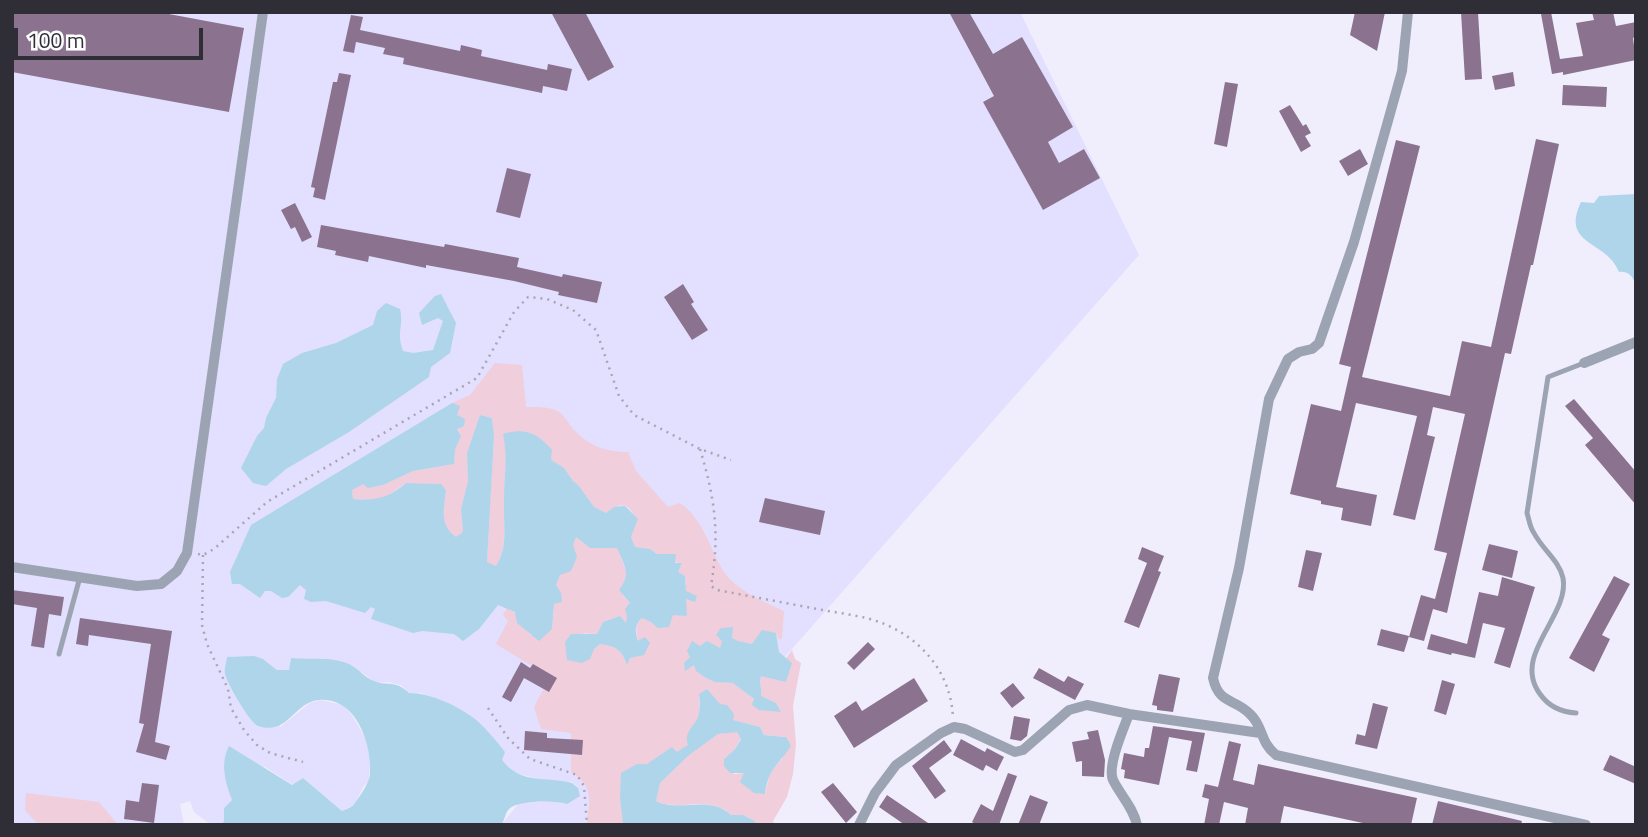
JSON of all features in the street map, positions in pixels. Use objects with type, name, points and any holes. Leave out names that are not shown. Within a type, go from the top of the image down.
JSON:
[{"type":"street","points":[[12,567],[137,586],[161,584],[177,571],[187,553],[263,12]]},
{"type":"street","points":[[1408,12],[1402,71],[1354,242],[1319,343],[1312,349],[1299,352],[1288,359],[1269,399],[1240,568],[1213,678],[1216,690],[1224,699],[1248,711],[1256,720],[1265,746],[1276,755],[1586,825]]},
{"type":"street","points":[[1584,363],[1636,342]]},
{"type":"street","points":[[859,825],[875,793],[896,765],[941,733],[954,727],[965,729],[1015,752],[1023,750],[1069,710],[1087,705],[1129,715],[1260,733]]},
{"type":"street","points":[[1129,715],[1113,760],[1111,777],[1134,811],[1137,825]]},
{"type":"lane","points":[[1576,713],[1564,712],[1546,703],[1534,687],[1532,660],[1560,602],[1563,580],[1556,562],[1533,532],[1527,513],[1548,377],[1584,363]]},
{"type":"lane","points":[[59,654],[80,577]]},
{"type":"path","points":[[187,553],[203,555],[215,549],[267,502],[477,377],[514,312],[528,297],[547,299],[573,310],[596,330],[619,396],[634,415],[700,449],[731,460]]},
{"type":"path","points":[[700,449],[716,515],[717,543],[712,586],[717,590],[871,619],[900,631],[932,659],[948,683],[953,700],[954,727]]},
{"type":"path","points":[[203,555],[202,625],[207,644],[228,690],[231,708],[257,745],[270,753],[303,762]]},
{"type":"path","points":[[488,708],[508,737],[530,759],[576,775],[584,786],[587,825]]},
{"type":"shaded area","points":[[12,12],[1020,12],[1139,255],[637,825],[501,825],[519,803],[559,801],[578,788],[572,782],[547,781],[511,772],[447,703],[421,693],[409,693],[401,685],[376,683],[352,665],[291,658],[290,670],[277,670],[263,659],[280,727],[310,703],[320,700],[343,705],[367,741],[370,762],[369,781],[355,804],[342,811],[303,778],[293,785],[265,767],[224,772],[232,800],[224,808],[224,821],[221,825],[211,825],[194,812],[190,801],[180,804],[184,825],[12,825]]},
{"type":"shaded area","points":[[495,363],[522,365],[526,407],[555,410],[563,415],[579,435],[592,444],[612,451],[628,452],[636,471],[668,507],[680,503],[695,518],[729,578],[751,595],[784,611],[782,638],[779,640],[776,633],[758,638],[752,644],[732,638],[722,641],[720,649],[691,657],[706,678],[715,682],[733,683],[754,699],[776,703],[760,696],[761,676],[772,677],[792,650],[795,659],[801,663],[793,706],[796,744],[793,774],[787,797],[773,821],[775,825],[755,825],[755,821],[743,815],[731,815],[723,809],[705,804],[675,805],[656,801],[660,783],[688,756],[718,734],[737,731],[741,738],[735,749],[724,759],[734,774],[744,773],[765,794],[771,769],[782,759],[786,737],[764,735],[760,727],[732,720],[707,689],[699,695],[699,714],[688,745],[620,797],[623,825],[587,825],[589,794],[584,783],[571,772],[571,733],[541,729],[534,707],[550,677],[496,644],[508,621],[503,615],[507,608],[515,613],[530,635],[552,629],[556,585],[576,537],[590,548],[617,548],[626,571],[623,596],[630,603],[626,624],[620,616],[603,622],[597,634],[584,633],[565,642],[568,650],[594,649],[600,644],[606,645],[617,650],[627,664],[638,641],[639,621],[642,618],[658,628],[677,607],[686,580],[678,572],[682,563],[635,547],[631,537],[634,518],[630,509],[621,505],[606,513],[594,507],[564,468],[503,434],[506,460],[504,543],[496,567],[487,563],[494,436],[492,418],[480,415],[467,453],[468,481],[461,509],[463,532],[455,538],[445,522],[446,490],[441,484],[406,483],[381,500],[353,499],[352,490],[363,483],[368,488],[383,485],[413,471],[454,464],[455,450],[461,436],[457,422],[459,407],[452,403],[470,395]]},
{"type":"shaded area","points":[[26,793],[99,802],[118,825],[44,825],[36,822],[25,810]]},
{"type":"water","points":[[1636,194],[1636,285],[1630,275],[1619,272],[1605,254],[1581,235],[1576,227],[1576,216],[1581,202],[1594,203],[1599,196]]},
{"type":"water","points":[[441,294],[456,323],[450,353],[431,367],[429,377],[349,432],[286,469],[266,486],[253,483],[241,468],[264,428],[276,398],[277,379],[283,364],[302,353],[336,343],[373,325],[377,311],[386,303],[400,309],[403,351],[413,353],[433,350],[443,321],[438,318],[422,325],[419,313],[435,296]]},
{"type":"water","points":[[452,403],[460,406],[457,415],[465,419],[464,426],[457,429],[461,436],[455,450],[454,464],[413,471],[383,485],[368,488],[363,484],[352,490],[353,499],[381,497],[406,483],[441,484],[446,490],[445,522],[456,537],[463,532],[461,509],[468,481],[467,453],[480,415],[492,418],[494,436],[487,562],[496,566],[504,543],[506,460],[503,434],[518,431],[530,433],[552,450],[551,460],[564,468],[594,507],[606,513],[614,507],[625,506],[638,519],[631,537],[635,547],[650,549],[657,554],[676,554],[675,563],[682,563],[678,572],[685,576],[686,591],[697,596],[695,602],[686,599],[687,616],[673,615],[669,627],[658,628],[642,618],[636,628],[638,641],[645,637],[650,643],[644,655],[630,658],[627,665],[618,650],[600,644],[594,649],[590,659],[582,663],[567,660],[565,642],[571,634],[597,634],[603,622],[620,616],[626,623],[625,609],[630,603],[619,590],[626,574],[617,548],[590,548],[576,537],[573,545],[577,557],[571,571],[560,575],[556,585],[562,602],[554,604],[552,629],[539,641],[517,623],[515,612],[498,605],[479,629],[463,641],[454,634],[422,631],[413,633],[371,619],[375,609],[371,607],[365,613],[326,601],[311,602],[304,599],[306,590],[300,585],[288,597],[282,598],[271,591],[265,591],[260,598],[240,584],[232,584],[230,572],[251,525]]},
{"type":"water","points":[[733,627],[732,638],[752,644],[762,630],[776,633],[779,652],[792,663],[786,682],[761,676],[760,681],[761,696],[776,703],[781,712],[759,710],[752,705],[754,699],[733,683],[715,682],[706,678],[696,671],[694,665],[685,671],[684,663],[690,657],[687,651],[692,641],[700,646],[707,641],[720,648],[722,641],[716,635],[721,628]]},
{"type":"water","points":[[254,656],[263,659],[277,670],[289,670],[291,658],[337,660],[351,665],[374,681],[444,701],[483,726],[505,752],[502,760],[509,768],[534,778],[572,783],[578,788],[580,796],[567,804],[537,802],[513,806],[501,825],[221,825],[224,821],[224,808],[232,800],[224,773],[229,746],[292,785],[303,778],[342,811],[354,804],[370,775],[368,750],[360,725],[343,706],[332,701],[310,702],[277,726],[268,728],[254,723],[234,693],[225,671],[227,657]]},
{"type":"water","points":[[707,689],[720,704],[727,705],[734,714],[733,720],[760,727],[764,735],[786,737],[791,746],[771,772],[765,794],[754,793],[740,782],[744,773],[730,773],[724,766],[724,759],[741,739],[737,732],[718,734],[688,756],[660,783],[656,801],[675,805],[714,806],[731,815],[743,815],[755,821],[755,825],[623,825],[621,773],[637,764],[647,764],[672,747],[677,752],[688,745],[687,736],[699,713],[699,694]]},
{"type":"building","points":[[12,12],[158,12],[244,28],[229,112],[12,72]]},
{"type":"building","points":[[551,12],[585,12],[614,67],[588,81]]},
{"type":"building","points":[[949,12],[969,12],[993,54],[1022,37],[1073,127],[1048,142],[1059,163],[1084,149],[1100,178],[1043,210],[983,102],[994,96]]},
{"type":"building","points":[[1355,12],[1385,12],[1377,51],[1350,35]]},
{"type":"building","points":[[1461,12],[1478,12],[1482,79],[1465,80]]},
{"type":"building","points":[[1551,12],[1560,59],[1583,56],[1576,23],[1594,20],[1592,12],[1613,12],[1616,26],[1636,22],[1636,37],[1633,38],[1636,60],[1563,75],[1563,72],[1552,74],[1541,14]]},
{"type":"building","points":[[351,15],[363,17],[360,30],[460,51],[461,45],[482,50],[481,56],[547,70],[548,64],[572,69],[567,91],[543,86],[542,93],[403,64],[404,58],[383,54],[385,48],[356,42],[354,53],[343,51]]},
{"type":"building","points":[[1513,72],[1515,86],[1495,90],[1492,76]]},
{"type":"building","points":[[339,73],[351,75],[325,200],[313,197],[315,188],[311,187],[333,82],[337,82]]},
{"type":"building","points":[[1225,82],[1238,84],[1227,147],[1214,144]]},
{"type":"building","points":[[1563,85],[1607,87],[1606,107],[1562,105]]},
{"type":"building","points":[[1290,105],[1303,126],[1306,124],[1311,133],[1305,136],[1311,146],[1301,152],[1279,111]]},
{"type":"building","points":[[1536,139],[1559,144],[1533,265],[1511,354],[1505,353],[1447,613],[1433,609],[1424,641],[1409,637],[1421,595],[1435,599],[1447,553],[1434,550],[1465,414],[1433,407],[1427,435],[1435,437],[1415,520],[1393,515],[1417,416],[1356,403],[1336,487],[1377,495],[1371,526],[1341,520],[1343,508],[1290,494],[1311,404],[1341,411],[1351,367],[1339,364],[1396,140],[1420,146],[1362,377],[1450,396],[1462,341],[1491,347]]},
{"type":"building","points":[[1360,149],[1368,164],[1348,176],[1339,161]]},
{"type":"building","points":[[507,168],[531,174],[520,218],[496,212]]},
{"type":"building","points":[[295,203],[312,237],[302,242],[295,227],[291,229],[281,210]]},
{"type":"building","points":[[321,225],[519,258],[517,267],[602,282],[597,303],[558,295],[559,292],[514,281],[426,265],[426,268],[369,256],[368,262],[335,255],[336,251],[317,247]]},
{"type":"building","points":[[683,284],[694,302],[691,304],[708,330],[692,340],[664,297]]},
{"type":"building","points":[[1574,399],[1636,472],[1636,505],[1585,445],[1593,438],[1565,406]]},
{"type":"building","points":[[765,498],[825,511],[820,535],[759,522]]},
{"type":"building","points":[[1489,544],[1518,551],[1512,578],[1482,570]]},
{"type":"building","points":[[1142,547],[1164,556],[1158,571],[1161,572],[1139,628],[1124,622],[1147,563],[1138,559]]},
{"type":"building","points":[[1306,550],[1322,553],[1313,591],[1298,587]]},
{"type":"building","points":[[1614,576],[1630,584],[1602,635],[1610,639],[1594,672],[1569,658]]},
{"type":"building","points":[[1502,577],[1535,587],[1510,668],[1494,663],[1505,628],[1483,623],[1475,658],[1427,649],[1431,634],[1467,644],[1479,592],[1498,596]]},
{"type":"building","points":[[12,590],[64,597],[61,616],[49,614],[44,648],[31,646],[37,608],[12,604]]},
{"type":"building","points":[[80,618],[172,631],[155,742],[170,746],[166,760],[136,752],[144,724],[139,723],[151,644],[89,635],[88,646],[76,644]]},
{"type":"building","points":[[1381,629],[1409,636],[1404,652],[1377,645]]},
{"type":"building","points":[[868,642],[875,649],[854,670],[847,663]]},
{"type":"building","points":[[521,662],[530,668],[533,664],[557,678],[549,692],[524,678],[511,702],[502,697]]},
{"type":"building","points":[[1039,668],[1064,682],[1068,676],[1084,684],[1075,700],[1033,678]]},
{"type":"building","points":[[1159,674],[1180,678],[1173,712],[1157,710],[1157,706],[1152,705]]},
{"type":"building","points":[[914,678],[928,701],[854,748],[834,716],[856,701],[862,711]]},
{"type":"building","points":[[1442,680],[1455,684],[1446,715],[1434,711]]},
{"type":"building","points":[[1013,683],[1025,698],[1012,708],[1000,693]]},
{"type":"building","points":[[1373,703],[1388,707],[1377,749],[1355,744],[1357,734],[1365,736]]},
{"type":"building","points":[[1014,716],[1030,719],[1027,736],[1021,741],[1010,739]]},
{"type":"building","points":[[1153,726],[1205,733],[1197,772],[1186,770],[1192,741],[1169,737],[1159,785],[1124,778],[1125,770],[1121,769],[1124,753],[1144,757],[1145,748],[1149,748]]},
{"type":"building","points":[[1098,730],[1105,760],[1104,777],[1082,776],[1082,761],[1076,762],[1072,742],[1089,739],[1087,732]]},
{"type":"building","points":[[525,731],[547,733],[547,738],[583,740],[582,755],[524,750]]},
{"type":"building","points":[[961,739],[985,752],[987,748],[1004,757],[997,771],[986,765],[983,771],[953,755]]},
{"type":"building","points":[[944,740],[952,751],[929,768],[946,791],[935,799],[912,766]]},
{"type":"building","points":[[1229,741],[1241,744],[1233,780],[1254,785],[1258,764],[1417,798],[1411,825],[1372,825],[1284,806],[1280,825],[1245,825],[1248,808],[1224,802],[1219,825],[1204,825],[1209,799],[1202,797],[1205,784],[1218,787]]},
{"type":"building","points":[[1610,755],[1636,767],[1636,784],[1603,770]]},
{"type":"building","points":[[1008,773],[1017,776],[999,825],[977,825],[972,822],[981,804],[993,811]]},
{"type":"building","points":[[142,783],[159,785],[154,823],[124,819],[126,800],[139,802]]},
{"type":"building","points":[[833,783],[857,812],[846,823],[821,792]]},
{"type":"building","points":[[887,795],[931,825],[905,825],[879,807]]},
{"type":"building","points":[[1030,795],[1048,802],[1039,825],[1018,825]]},
{"type":"building","points":[[1438,801],[1522,821],[1521,825],[1432,825]]}]
